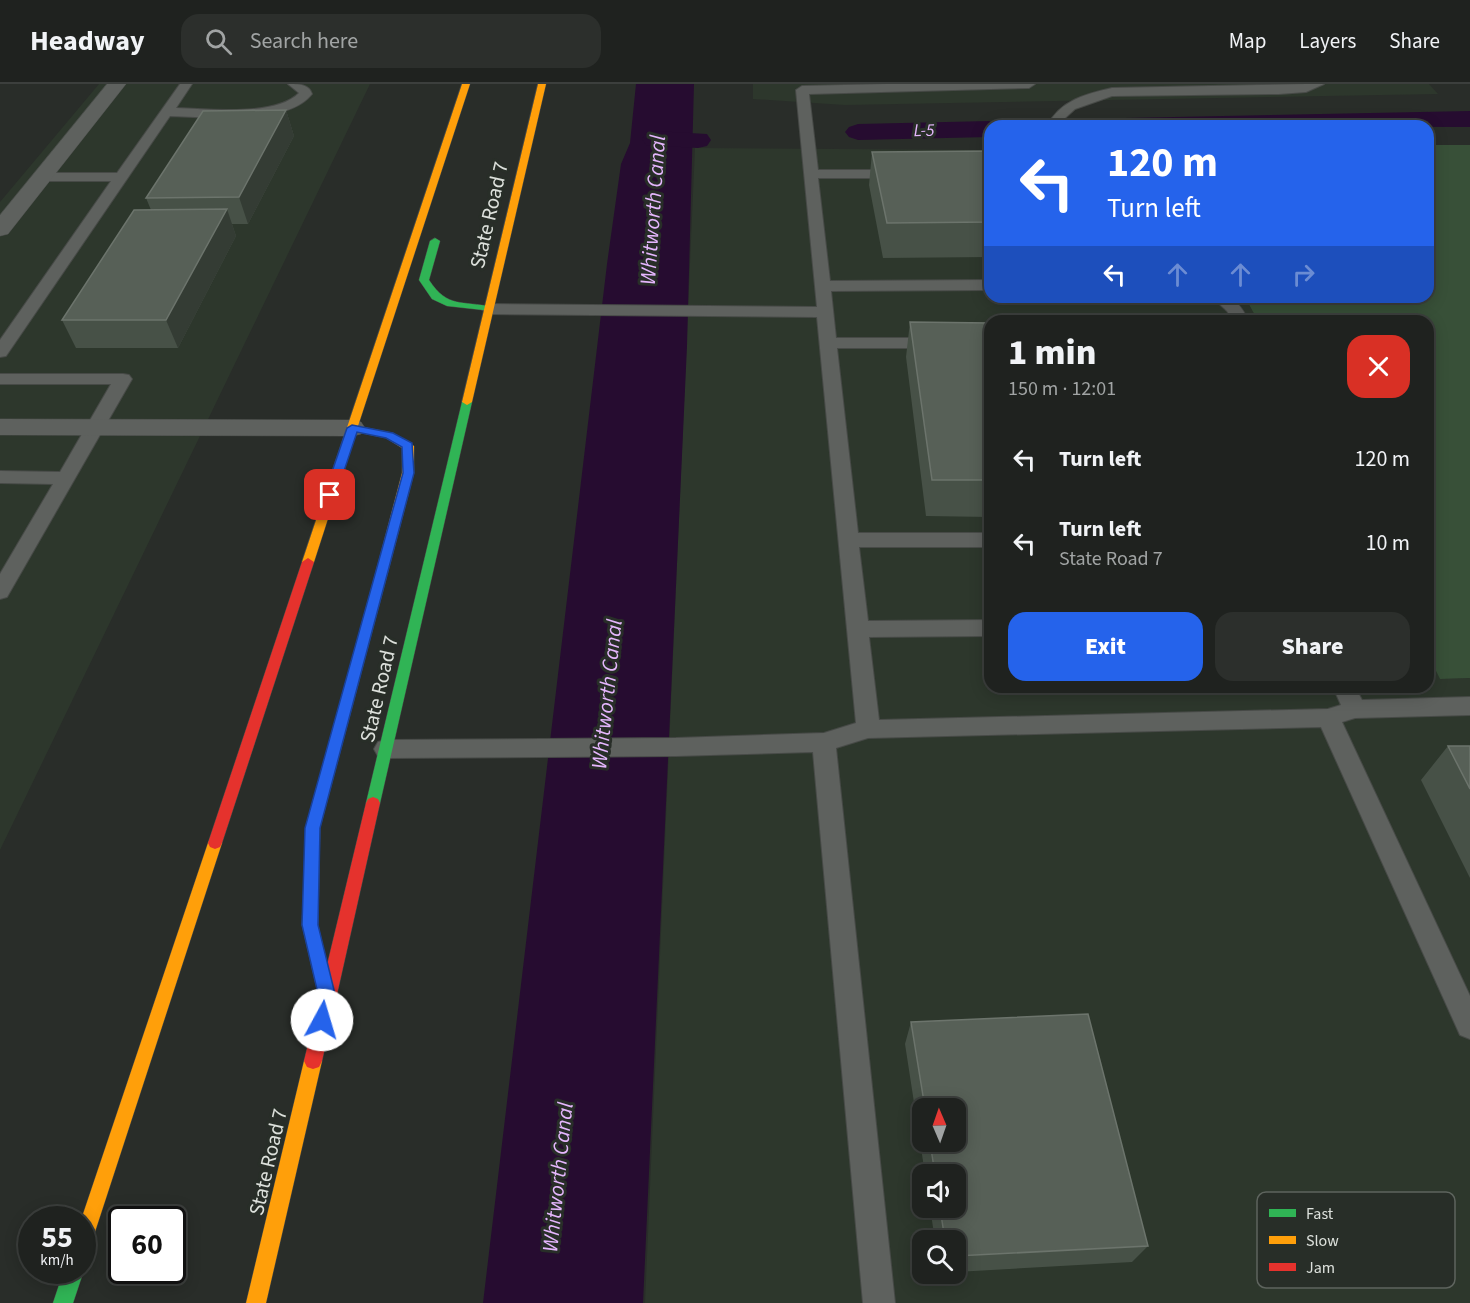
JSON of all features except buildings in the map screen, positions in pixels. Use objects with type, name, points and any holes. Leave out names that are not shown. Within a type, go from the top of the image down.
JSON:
[{"type":"main road","points":[[95,1206],[466,84]]},
{"type":"main road","name":"State Road 7","points":[[256,1303],[542,84]]},
{"type":"main road","points":[[432,189],[437,224],[424,280],[435,297],[450,304],[489,309]]},
{"type":"main road","points":[[327,998],[310,925],[313,828],[408,473],[408,446],[389,435],[352,428]]},
{"type":"main road","points":[[63,1303],[69,1284]]},
{"type":"street","points":[[0,229],[117,84]]},
{"type":"street","points":[[0,427],[352,428]]},
{"type":"lane","points":[[0,352],[186,84]]},
{"type":"lane","points":[[166,112],[264,111],[287,108],[297,104],[306,94],[305,90],[294,84]]},
{"type":"lane","points":[[868,729],[802,90],[1029,84]]},
{"type":"lane","points":[[1058,120],[1066,110],[1111,88],[1279,90],[1306,88],[1318,84]]},
{"type":"lane","points":[[811,174],[918,174]]},
{"type":"lane","points":[[42,177],[121,177]]},
{"type":"lane","points":[[822,286],[984,285]]},
{"type":"lane","points":[[1228,303],[1238,315]]},
{"type":"lane","points":[[489,309],[825,312]]},
{"type":"lane","points":[[828,343],[984,343]]},
{"type":"lane","points":[[0,379],[123,379],[0,592]]},
{"type":"lane","points":[[0,477],[65,478]]},
{"type":"lane","points":[[847,540],[984,540]]},
{"type":"lane","points":[[856,629],[984,628]]},
{"type":"lane","points":[[1347,693],[1354,709]]},
{"type":"lane","points":[[386,749],[676,747],[824,742],[868,729],[1328,718],[1354,709],[1470,706]]},
{"type":"lane","points":[[1328,718],[1470,1026]]},
{"type":"lane","points":[[824,742],[879,1303]]},
{"type":"shaded area","points":[[99,84],[370,84],[0,850],[0,202]]},
{"type":"shaded area","points":[[753,84],[1429,84],[1438,94],[845,105],[753,99]]},
{"type":"shaded area","points":[[695,148],[984,150],[984,303],[1248,303],[1255,315],[984,315],[984,693],[1434,693],[1434,667],[1440,679],[1470,678],[1470,1303],[645,1303]]},
{"type":"green space","points":[[1434,145],[1470,145],[1470,678],[1440,679],[1434,667],[1434,315],[1255,315],[1248,303],[1434,303]]},
{"type":"water","name":"Whitworth Canal","points":[[636,84],[694,84],[687,346],[643,1303],[483,1303],[607,264],[621,164],[630,143]]},
{"type":"waterway","name":"L-5","points":[[1421,120],[1470,119]]},
{"type":"waterway","name":"L-5","points":[[858,132],[984,129]]},
{"type":"waterway","name":"L-5","points":[[655,139],[698,140]]},
{"type":"traffic: fast","points":[[435,241],[424,280],[435,297],[450,304],[489,309]]},
{"type":"traffic: fast","points":[[373,803],[467,402]]},
{"type":"traffic: fast","points":[[326,994],[310,925],[313,828],[388,549]]},
{"type":"traffic: fast","points":[[63,1303],[69,1284]]},
{"type":"traffic: slow","points":[[308,562],[466,84]]},
{"type":"traffic: slow","points":[[467,402],[542,84]]},
{"type":"traffic: slow","points":[[352,428],[389,435],[408,446],[408,473],[388,549]]},
{"type":"traffic: slow","points":[[95,1206],[215,843]]},
{"type":"traffic: slow","points":[[256,1303],[313,1061]]},
{"type":"traffic: jam","points":[[215,843],[308,562]]},
{"type":"traffic: jam","points":[[313,1061],[373,803]]},
{"type":"route","points":[[322,1020],[327,998],[310,925],[313,828],[408,473],[408,446],[389,435],[352,428],[330,495]]}]
